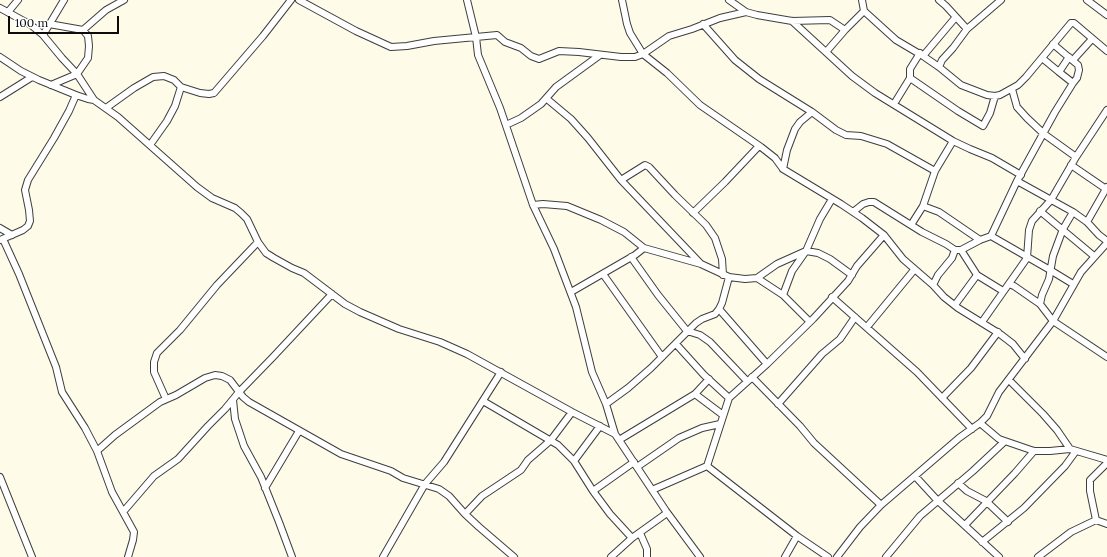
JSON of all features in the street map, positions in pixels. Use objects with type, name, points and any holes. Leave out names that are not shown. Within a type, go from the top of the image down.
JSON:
[{"type":"street","points":[[8,12],[18,0]]},
{"type":"street","points":[[43,34],[64,0]]},
{"type":"street","points":[[83,30],[106,10],[124,0]]},
{"type":"street","points":[[106,108],[134,88],[152,78],[164,76],[174,80],[181,87],[200,93],[214,93],[263,36],[291,0]]},
{"type":"street","points":[[298,0],[356,31],[391,47],[476,36],[497,35],[505,42],[522,48],[531,56],[539,59],[559,52],[578,52],[621,58],[635,57],[644,54],[669,36],[720,18],[746,12],[792,21],[830,20],[845,30]]},
{"type":"street","points":[[467,0],[476,36],[478,55],[506,125],[533,205],[554,249],[571,292],[584,336],[592,372],[606,404],[615,434],[667,513],[700,557]]},
{"type":"street","points":[[622,0],[630,33],[644,54],[700,105],[775,158],[783,169],[853,212],[884,235],[903,259],[933,285],[944,297],[958,308],[998,332],[1013,344],[1025,359]]},
{"type":"street","points":[[729,0],[746,12]]},
{"type":"street","points":[[862,0],[864,10],[896,40],[921,54],[961,85],[987,95],[995,96],[1005,93],[1018,86],[1069,24],[1072,23],[1107,51]]},
{"type":"street","points":[[939,0],[967,30]]},
{"type":"street","points":[[946,6],[951,0]]},
{"type":"street","points":[[939,67],[942,60],[967,30],[1001,0]]},
{"type":"street","points":[[1087,0],[1107,14]]},
{"type":"street","points":[[0,8],[31,25],[43,34],[77,74],[94,100],[106,108],[150,145],[197,187],[212,198],[235,208],[241,213],[247,219],[258,242],[266,253],[304,273],[345,304],[360,312],[460,351],[615,434]]},
{"type":"street","points":[[826,52],[864,10]]},
{"type":"street","points":[[894,104],[910,78],[910,69],[921,54],[955,18]]},
{"type":"street","points":[[792,21],[852,76],[953,141],[992,158],[1051,200],[1073,212],[1087,222],[1107,242],[1080,272],[1052,321],[999,392],[987,416],[881,505],[860,527],[837,557]]},
{"type":"street","points":[[49,24],[83,30],[88,36],[89,46],[88,58],[77,74],[51,85]]},
{"type":"street","points":[[703,24],[741,64],[759,79],[812,112],[836,130],[846,135],[861,136],[887,144],[935,171]]},
{"type":"street","points":[[1059,72],[1071,58],[1092,39]]},
{"type":"street","points":[[933,285],[938,275],[958,250],[991,236],[1019,178],[1055,112],[1077,78],[1079,70],[1078,65],[1053,44]]},
{"type":"street","points":[[506,125],[534,110],[546,99],[550,92],[563,81],[600,55]]},
{"type":"street","points":[[0,57],[32,77],[76,95],[94,100]]},
{"type":"street","points":[[1042,58],[1073,83]]},
{"type":"street","points":[[0,97],[32,77]]},
{"type":"street","points":[[910,78],[958,112],[983,126],[990,113],[995,96]]},
{"type":"street","points":[[150,145],[167,121],[175,106],[181,87]]},
{"type":"street","points":[[1012,89],[1017,107],[1044,134],[1076,157]]},
{"type":"street","points":[[76,95],[58,132],[28,180],[25,190],[30,221],[28,226],[12,236],[1,240],[19,274],[56,367],[62,392],[85,428],[97,452],[112,492],[134,532],[128,557]]},
{"type":"street","points":[[546,99],[571,119],[621,180],[701,264]]},
{"type":"street","points":[[783,169],[794,129],[812,112]]},
{"type":"street","points":[[982,322],[1027,258],[1029,230],[1032,221],[1051,200],[1076,157],[1106,112]]},
{"type":"street","points":[[911,225],[923,206],[935,171],[953,141]]},
{"type":"street","points":[[693,213],[725,182],[758,146]]},
{"type":"street","points":[[606,404],[628,388],[676,344],[687,331],[702,319],[715,314],[720,310],[726,276],[721,254],[715,238],[706,225],[647,165],[644,165],[621,180]]},
{"type":"street","points":[[1071,165],[1106,188],[1087,222]]},
{"type":"street","points":[[783,295],[792,271],[806,251],[820,219],[832,199]]},
{"type":"street","points":[[853,212],[863,204],[874,202],[901,220],[958,250],[977,275],[1003,291]]},
{"type":"street","points":[[533,205],[543,204],[567,206],[601,220],[624,232],[644,248],[701,264],[726,276],[745,279],[757,278],[777,264],[806,251],[818,253],[830,259],[852,275]]},
{"type":"street","points":[[923,206],[940,212],[980,240]]},
{"type":"street","points":[[1040,211],[1094,256]]},
{"type":"street","points":[[1040,304],[1049,279],[1053,256],[1063,229],[1073,212]]},
{"type":"street","points":[[0,228],[12,236]]},
{"type":"street","points":[[652,490],[707,466],[729,398],[767,364],[810,322],[848,281],[857,266],[884,235]]},
{"type":"street","points":[[991,236],[1073,284]]},
{"type":"street","points":[[166,400],[154,372],[154,362],[157,353],[180,330],[217,285],[258,242]]},
{"type":"street","points":[[571,292],[644,248]]},
{"type":"street","points":[[631,257],[658,295],[687,331],[700,335],[710,342],[778,404],[827,456],[881,505]]},
{"type":"street","points":[[867,327],[914,270]]},
{"type":"street","points":[[602,274],[662,357]]},
{"type":"street","points":[[955,305],[977,275]]},
{"type":"street","points":[[757,278],[783,295],[810,322]]},
{"type":"street","points":[[1009,284],[1040,304],[1052,321],[1107,357]]},
{"type":"street","points":[[123,512],[154,476],[178,459],[332,294]]},
{"type":"street","points":[[832,297],[917,372],[972,429]]},
{"type":"street","points":[[720,310],[767,364]]},
{"type":"street","points":[[778,404],[822,354],[840,339],[854,317]]},
{"type":"street","points":[[942,398],[971,368],[998,332]]},
{"type":"street","points":[[676,344],[729,398]]},
{"type":"street","points":[[383,557],[425,484],[444,462],[501,372]]},
{"type":"street","points":[[97,452],[115,435],[160,402],[205,378],[214,375],[222,376],[230,380],[249,402],[341,454],[391,471],[403,478],[439,489],[449,496],[465,514],[514,557]]},
{"type":"street","points":[[619,440],[695,394],[709,379]]},
{"type":"street","points":[[1009,380],[1043,414],[1073,450]]},
{"type":"street","points":[[695,394],[723,415]]},
{"type":"street","points":[[233,400],[235,420],[244,446],[265,488],[292,557]]},
{"type":"street","points":[[483,401],[558,445],[574,461],[610,514],[632,538]]},
{"type":"street","points":[[465,514],[482,496],[521,470],[528,460],[551,440],[572,412]]},
{"type":"street","points":[[980,423],[999,440],[1034,451],[1073,450],[1107,460]]},
{"type":"street","points":[[593,491],[679,438],[702,428],[720,424]]},
{"type":"street","points":[[574,461],[600,426]]},
{"type":"street","points":[[265,488],[299,431]]},
{"type":"street","points":[[886,557],[920,516],[1004,442]]},
{"type":"street","points":[[982,542],[1024,508],[1054,478],[1065,466],[1073,450]]},
{"type":"street","points":[[965,525],[1034,451]]},
{"type":"street","points":[[1096,520],[1090,491],[1090,480],[1107,463]]},
{"type":"street","points":[[707,466],[797,536],[828,557]]},
{"type":"street","points":[[915,476],[937,500],[999,557]]},
{"type":"street","points":[[0,478],[32,557]]},
{"type":"street","points":[[958,483],[967,491],[986,501],[1008,522]]},
{"type":"street","points":[[931,493],[944,494]]},
{"type":"street","points":[[611,557],[632,538],[667,513]]},
{"type":"street","points":[[1038,557],[1071,532],[1096,520],[1107,524]]},
{"type":"street","points":[[640,533],[647,549],[648,557]]},
{"type":"street","points":[[785,557],[797,536]]}]
